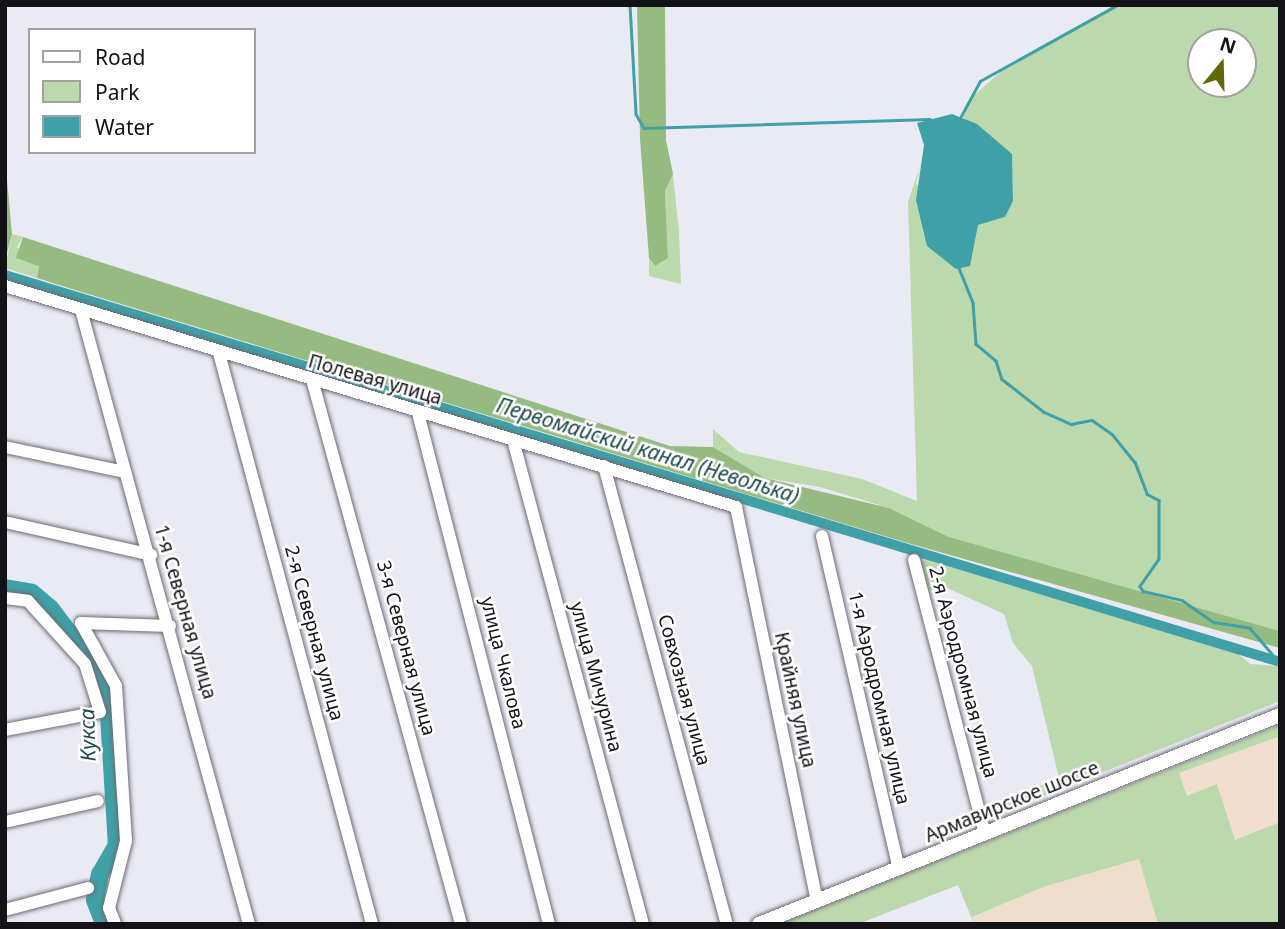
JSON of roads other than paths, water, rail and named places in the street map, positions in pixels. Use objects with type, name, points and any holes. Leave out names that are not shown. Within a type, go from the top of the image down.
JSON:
[{"type":"main road","name":"Армавирское шоссе","points":[[759,924],[1280,715]]},
{"type":"street","name":"Полевая улица","points":[[5,286],[313,383],[513,439],[736,507]]},
{"type":"street","name":"1-я Северная улица","points":[[80,310],[151,555],[249,924]]},
{"type":"street","name":"2-я Северная улица","points":[[219,353],[372,924]]},
{"type":"street","name":"3-я Северная улица","points":[[313,383],[461,924]]},
{"type":"street","name":"улица Чкалова","points":[[418,413],[550,924]]},
{"type":"street","name":"улица Мичурина","points":[[513,439],[643,924]]},
{"type":"street","points":[[5,447],[125,472]]},
{"type":"street","name":"Совхозная улица","points":[[604,466],[727,924]]},
{"type":"street","name":"Крайняя улица","points":[[736,507],[817,900]]},
{"type":"street","points":[[5,522],[151,555]]},
{"type":"street","name":"1-я Аэродромная улица","points":[[822,536],[899,869]]},
{"type":"street","name":"2-я Аэродромная улица","points":[[914,560],[985,834]]},
{"type":"street","points":[[5,598],[28,601],[85,664],[100,712],[5,730]]},
{"type":"street","points":[[115,924],[109,908],[126,841],[116,685],[81,623],[170,626]]},
{"type":"street","points":[[5,822],[98,801]]},
{"type":"street","points":[[5,911],[88,888]]},
{"type":"water","points":[[952,114],[977,124],[1012,154],[1013,201],[1005,217],[978,225],[970,266],[956,269],[927,246],[916,200],[924,145],[917,123]]},
{"type":"waterway","points":[[630,5],[636,114],[644,128],[930,119]]},
{"type":"waterway","points":[[960,118],[980,81],[1117,5]]},
{"type":"waterway","points":[[959,268],[973,303],[976,344],[996,361],[1002,379],[1044,412],[1071,424],[1092,420],[1112,434],[1135,462],[1147,494],[1159,500],[1159,559],[1140,586],[1143,591],[1182,600],[1214,622],[1250,628],[1279,662]]},
{"type":"waterway","name":"Первомайский канал (Неволька)","points":[[5,275],[1280,662]]},
{"type":"waterway","name":"Кукса","points":[[5,588],[32,593],[50,608],[107,683],[117,845],[100,874],[95,900],[104,924]]}]
